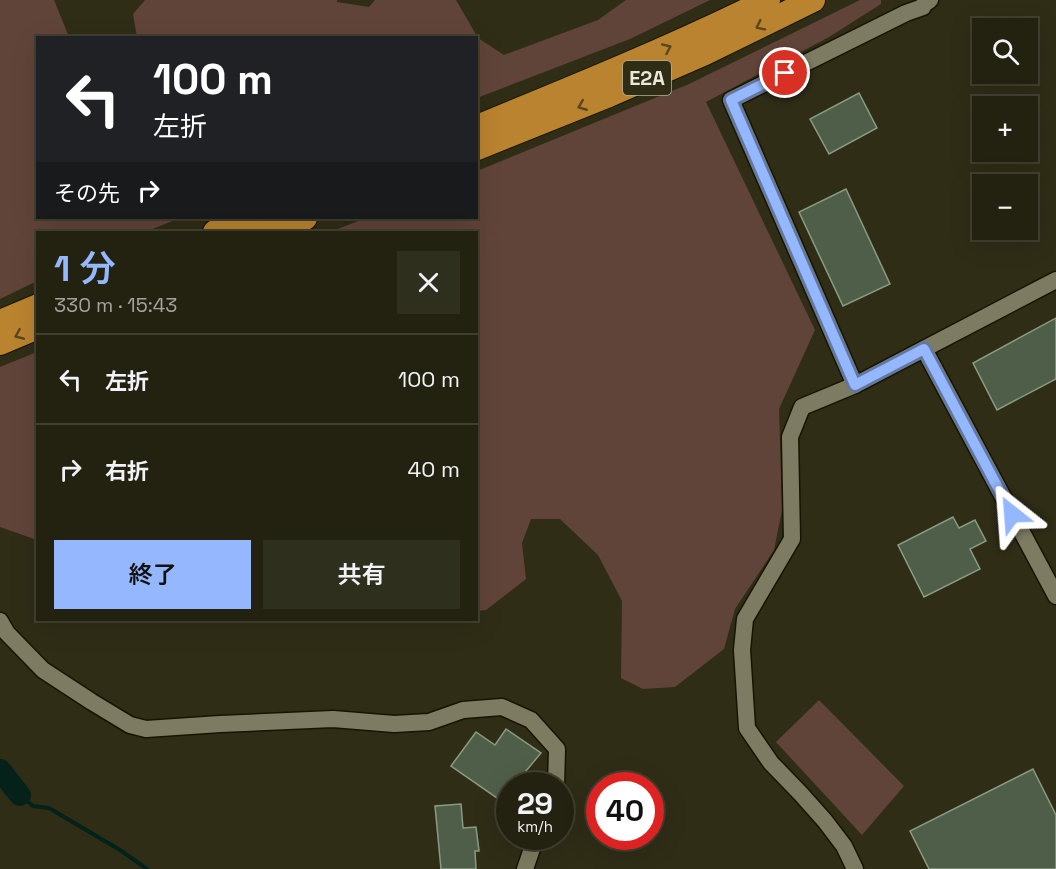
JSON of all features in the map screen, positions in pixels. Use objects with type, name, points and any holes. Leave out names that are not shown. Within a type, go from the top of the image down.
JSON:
[{"type":"highway","name":"E2A","points":[[478,127],[585,84],[699,34],[768,0]]},
{"type":"highway","name":"E2A","points":[[478,148],[663,72],[813,0]]},
{"type":"highway","points":[[218,231],[250,219]]},
{"type":"highway","points":[[270,231],[302,219]]},
{"type":"highway","points":[[0,322],[36,307]]},
{"type":"highway","points":[[0,343],[36,328]]},
{"type":"street","points":[[855,385],[731,100],[897,17],[923,7],[930,0]]},
{"type":"street","points":[[855,869],[844,846],[825,821],[771,763],[747,728],[742,650],[745,619],[792,539],[790,437],[802,407],[855,385],[1056,280]]},
{"type":"street","points":[[924,349],[1056,596]]},
{"type":"street","points":[[0,621],[7,633],[43,670],[130,725],[146,729],[333,720],[394,724],[429,722],[463,710],[501,707],[531,720],[557,749],[556,772]]},
{"type":"street","points":[[525,869],[532,850]]},
{"type":"shaded area","points":[[0,0],[54,0],[69,36],[36,36],[36,219],[178,219],[148,231],[36,231],[36,281],[0,299]]},
{"type":"shaded area","points":[[145,0],[337,0],[337,2],[369,7],[375,0],[456,0],[477,36],[137,36],[133,14]]},
{"type":"shaded area","points":[[626,0],[710,0],[630,39],[478,98],[478,38],[504,55],[598,20]]},
{"type":"shaded area","points":[[860,0],[881,0],[881,4],[829,37],[706,102],[815,330],[779,409],[782,510],[774,550],[735,609],[724,649],[675,687],[643,689],[621,678],[622,601],[598,555],[560,519],[531,519],[522,543],[526,579],[486,610],[478,611],[478,231],[333,231],[363,219],[478,219],[478,171],[689,84]]},
{"type":"shaded area","points":[[36,352],[36,540],[0,527],[0,367]]},
{"type":"shaded area","points":[[819,700],[904,786],[862,835],[776,742]]},
{"type":"building","points":[[859,93],[877,128],[829,154],[810,119]]},
{"type":"building","points":[[846,189],[890,284],[843,306],[799,212]]},
{"type":"building","points":[[1056,318],[1056,379],[997,410],[973,363]]},
{"type":"building","points":[[953,517],[959,528],[975,520],[986,541],[970,549],[980,569],[924,597],[898,545]]},
{"type":"building","points":[[506,729],[541,753],[527,772],[496,772],[496,797],[451,766],[476,732],[495,745]]},
{"type":"building","points":[[1033,769],[1056,815],[1056,869],[929,869],[910,831]]},
{"type":"building","points":[[461,804],[463,828],[476,827],[479,851],[475,851],[476,869],[441,869],[435,806]]},
{"type":"waterway","points":[[0,770],[20,795]]},
{"type":"waterway","points":[[20,795],[33,806],[49,808],[120,850],[147,869]]},
{"type":"route","points":[[785,73],[731,100],[855,385],[924,349],[1012,514]]}]
